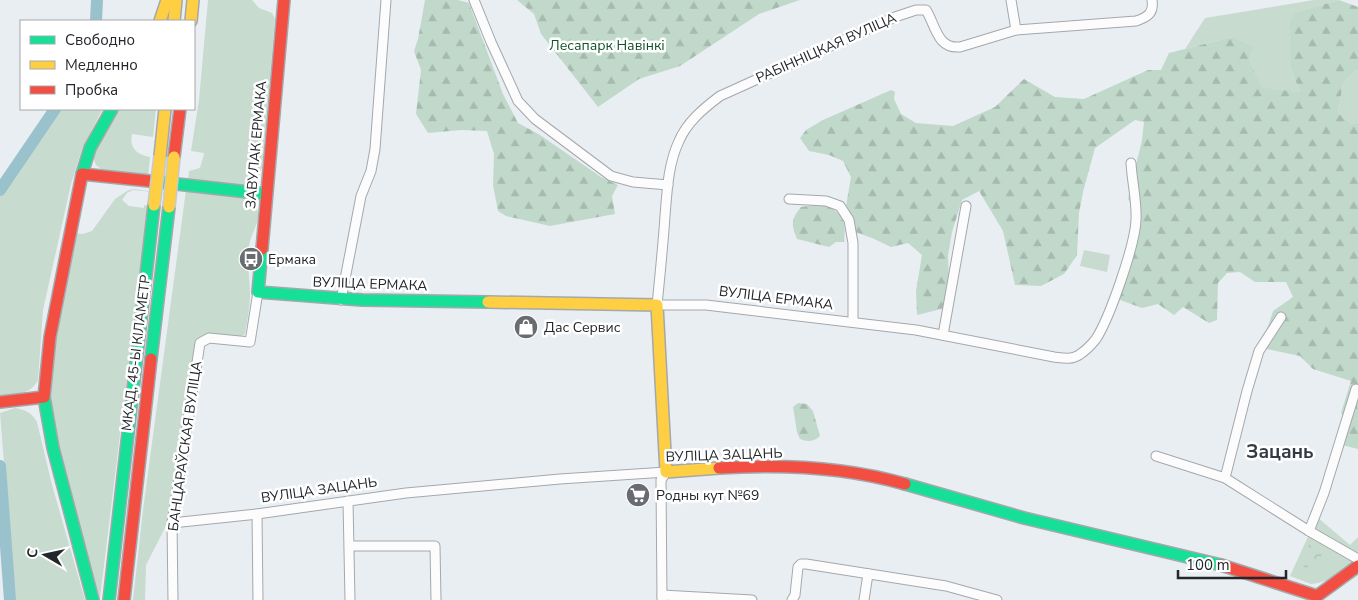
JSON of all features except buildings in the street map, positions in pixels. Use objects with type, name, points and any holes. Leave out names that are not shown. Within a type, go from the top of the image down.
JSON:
[{"type":"main road","points":[[160,20],[167,0]]},
{"type":"main road","points":[[174,20],[176,0]]},
{"type":"main road","points":[[190,20],[193,0]]},
{"type":"main road","name":"ЗАВУЛАК ЕРМАКА","points":[[258,292],[284,0]]},
{"type":"main road","points":[[92,600],[53,448],[44,397],[50,337],[84,163],[95,137],[111,110]]},
{"type":"main road","name":"МКАД, 45-Ы КІЛАМЕТР","points":[[109,600],[165,110]]},
{"type":"main road","name":"МКАД, 45-Ы КІЛАМЕТР","points":[[124,600],[180,110]]},
{"type":"main road","points":[[82,174],[266,194]]},
{"type":"main road","name":"ВУЛІЦА ЕРМАКА","points":[[258,292],[341,300],[657,305]]},
{"type":"main road","points":[[657,305],[666,472]]},
{"type":"main road","points":[[3,402],[44,397]]},
{"type":"main road","name":"ВУЛІЦА ЗАЦАНЬ","points":[[666,472],[767,466],[831,470],[892,480],[1024,518],[1221,565],[1316,599]]},
{"type":"main road","points":[[1316,599],[1358,566]]},
{"type":"street","points":[[341,300],[361,196],[371,171],[375,149],[386,0]]},
{"type":"street","points":[[474,0],[518,100],[535,119],[611,176],[620,180],[668,185]]},
{"type":"street","points":[[1011,0],[1016,30]]},
{"type":"street","name":"РАБІННІЦКАЯ ВУЛІЦА","points":[[657,305],[668,185],[673,158],[686,128],[704,108],[720,96],[887,21],[921,9],[926,10],[939,38],[952,48],[1016,30],[1136,22],[1149,16],[1152,12],[1152,0]]},
{"type":"street","name":"ВУЛІЦА ЕРМАКА","points":[[657,305],[706,305],[916,330],[1070,359],[1079,355],[1095,340],[1114,298],[1134,236],[1136,199],[1131,163]]},
{"type":"street","points":[[789,199],[826,201],[840,206],[849,220],[853,243],[853,322]]},
{"type":"street","points":[[942,335],[966,206]]},
{"type":"street","name":"БАНЦАРАЎСКАЯ ВУЛІЦА","points":[[173,600],[172,523],[200,343],[210,338],[250,342],[258,292]]},
{"type":"street","points":[[1225,478],[1259,351],[1280,317]]},
{"type":"street","points":[[1309,531],[1324,493],[1356,389]]},
{"type":"street","points":[[1156,456],[1225,478],[1309,531],[1358,559]]},
{"type":"street","points":[[666,472],[661,480],[662,597],[752,600]]},
{"type":"street","name":"ВУЛІЦА ЗАЦАНЬ","points":[[172,523],[257,514],[406,493],[560,479],[666,472]]},
{"type":"street","points":[[348,502],[350,600]]},
{"type":"street","points":[[257,514],[258,600]]},
{"type":"street","points":[[350,546],[435,546],[436,600]]},
{"type":"street","points":[[792,600],[795,595],[798,569],[801,564],[946,586],[996,600]]},
{"type":"street","points":[[864,600],[868,574]]},
{"type":"green space","points":[[208,0],[252,0],[259,8],[272,13],[275,19],[262,167],[258,179],[249,186],[188,182],[189,171],[200,168],[204,154],[191,151],[199,100]]},
{"type":"green space","points":[[425,0],[458,0],[469,3],[503,94],[518,123],[540,135],[601,177],[618,185],[612,196],[615,214],[550,226],[506,216],[498,211],[493,185],[494,154],[487,131],[461,130],[428,133],[416,114],[421,70],[414,51]]},
{"type":"green space","name":"Лесапарк Навінкі","points":[[517,0],[800,0],[759,14],[680,66],[639,79],[598,107],[541,34],[534,14]]},
{"type":"green space","points":[[1314,0],[1339,0],[1296,12],[1291,69],[1300,92],[1262,89],[1249,59],[1232,37],[1185,49],[1205,18]]},
{"type":"green space","points":[[1339,0],[1358,7],[1358,70],[1343,83],[1338,113],[1352,124],[1358,124],[1358,449],[1338,444],[1347,419],[1341,413],[1351,381],[1313,369],[1300,356],[1267,349],[1258,357],[1273,311],[1293,297],[1286,282],[1255,282],[1240,272],[1227,273],[1218,283],[1217,320],[1209,323],[1183,307],[1174,315],[1158,304],[1142,308],[1112,297],[1136,243],[1140,216],[1128,199],[1142,140],[1144,122],[1135,120],[1095,148],[1079,213],[1077,255],[1064,274],[1041,286],[1015,285],[1003,231],[979,191],[962,200],[952,232],[948,256],[949,283],[945,308],[917,315],[916,291],[922,255],[908,243],[891,247],[855,232],[846,206],[851,177],[843,161],[829,155],[809,151],[800,138],[806,130],[823,120],[891,90],[895,92],[894,99],[901,114],[916,123],[953,126],[995,107],[1024,79],[1055,97],[1084,99],[1148,70],[1161,70],[1169,53],[1232,37],[1253,47],[1249,59],[1262,88],[1300,92],[1291,69],[1290,20],[1296,12]]},
{"type":"green space","points":[[1358,70],[1358,124],[1352,124],[1338,113],[1343,83]]},
{"type":"green space","points":[[54,110],[102,110],[82,149],[71,184],[43,310],[38,380],[31,389],[22,393],[0,395],[0,190]]},
{"type":"green space","points":[[114,110],[156,110],[153,137],[132,134],[131,139],[133,147],[138,153],[150,157],[148,178],[104,171],[96,165],[93,156]]},
{"type":"green space","points":[[133,189],[181,195],[133,190],[127,193],[122,200],[129,206],[144,208],[144,205],[148,206],[100,598],[65,479],[51,419],[49,364],[74,233],[83,234],[92,231],[115,199]]},
{"type":"green space","points":[[186,190],[221,193],[240,197],[248,199],[256,207],[258,220],[248,252],[249,310],[245,334],[239,337],[211,335],[196,343],[167,524],[146,565],[145,600],[133,600],[143,510]]},
{"type":"green space","points":[[821,204],[834,210],[842,217],[845,228],[844,242],[836,242],[829,247],[797,239],[793,222],[798,211],[801,207]]},
{"type":"green space","points":[[1084,250],[1110,255],[1107,272],[1080,266]]},
{"type":"green space","points":[[798,403],[807,404],[813,411],[820,436],[813,440],[800,439],[797,432],[793,407]]},
{"type":"green space","points":[[15,408],[28,412],[37,422],[52,485],[85,600],[15,600],[0,413]]},
{"type":"green space","points":[[1317,517],[1350,545],[1358,537],[1358,560],[1331,579],[1311,584],[1290,576]]},
{"type":"green space","points":[[1311,541],[1319,544],[1326,552],[1306,568],[1300,565]]},
{"type":"waterway","points":[[96,20],[97,0]]},
{"type":"waterway","points":[[0,190],[54,110]]},
{"type":"waterway","points":[[0,466],[10,600]]},
{"type":"traffic: fast","points":[[82,174],[90,148],[111,110]]},
{"type":"traffic: fast","points":[[159,182],[266,194]]},
{"type":"traffic: fast","points":[[109,600],[154,205]]},
{"type":"traffic: fast","points":[[151,359],[169,207]]},
{"type":"traffic: fast","points":[[262,249],[258,292],[362,300],[488,302]]},
{"type":"traffic: fast","points":[[44,397],[53,448],[93,600]]},
{"type":"traffic: fast","points":[[905,484],[1024,518],[1221,565]]},
{"type":"traffic: slow","points":[[160,20],[167,0]]},
{"type":"traffic: slow","points":[[174,20],[176,0]]},
{"type":"traffic: slow","points":[[191,20],[193,0]]},
{"type":"traffic: slow","points":[[160,156],[165,110]]},
{"type":"traffic: slow","points":[[154,205],[160,156]]},
{"type":"traffic: slow","points":[[169,207],[174,157]]},
{"type":"traffic: slow","points":[[488,302],[657,305],[666,472],[719,468]]},
{"type":"traffic: jam","points":[[262,249],[284,0]]},
{"type":"traffic: jam","points":[[174,157],[180,110]]},
{"type":"traffic: jam","points":[[0,402],[44,397],[50,337],[82,174],[159,182]]},
{"type":"traffic: jam","points":[[124,600],[151,359]]},
{"type":"traffic: jam","points":[[719,468],[766,466],[837,470],[905,484]]},
{"type":"traffic: jam","points":[[1221,565],[1317,596],[1358,566]]},
{"type":"place","name":"Ермака","points":[[251,259]]},
{"type":"place","name":"Дас Сервис","points":[[526,327]]},
{"type":"place","name":"Родны кут №69","points":[[638,495]]},
{"type":"district","name":"Зацань","points":[[1280,452]]}]
